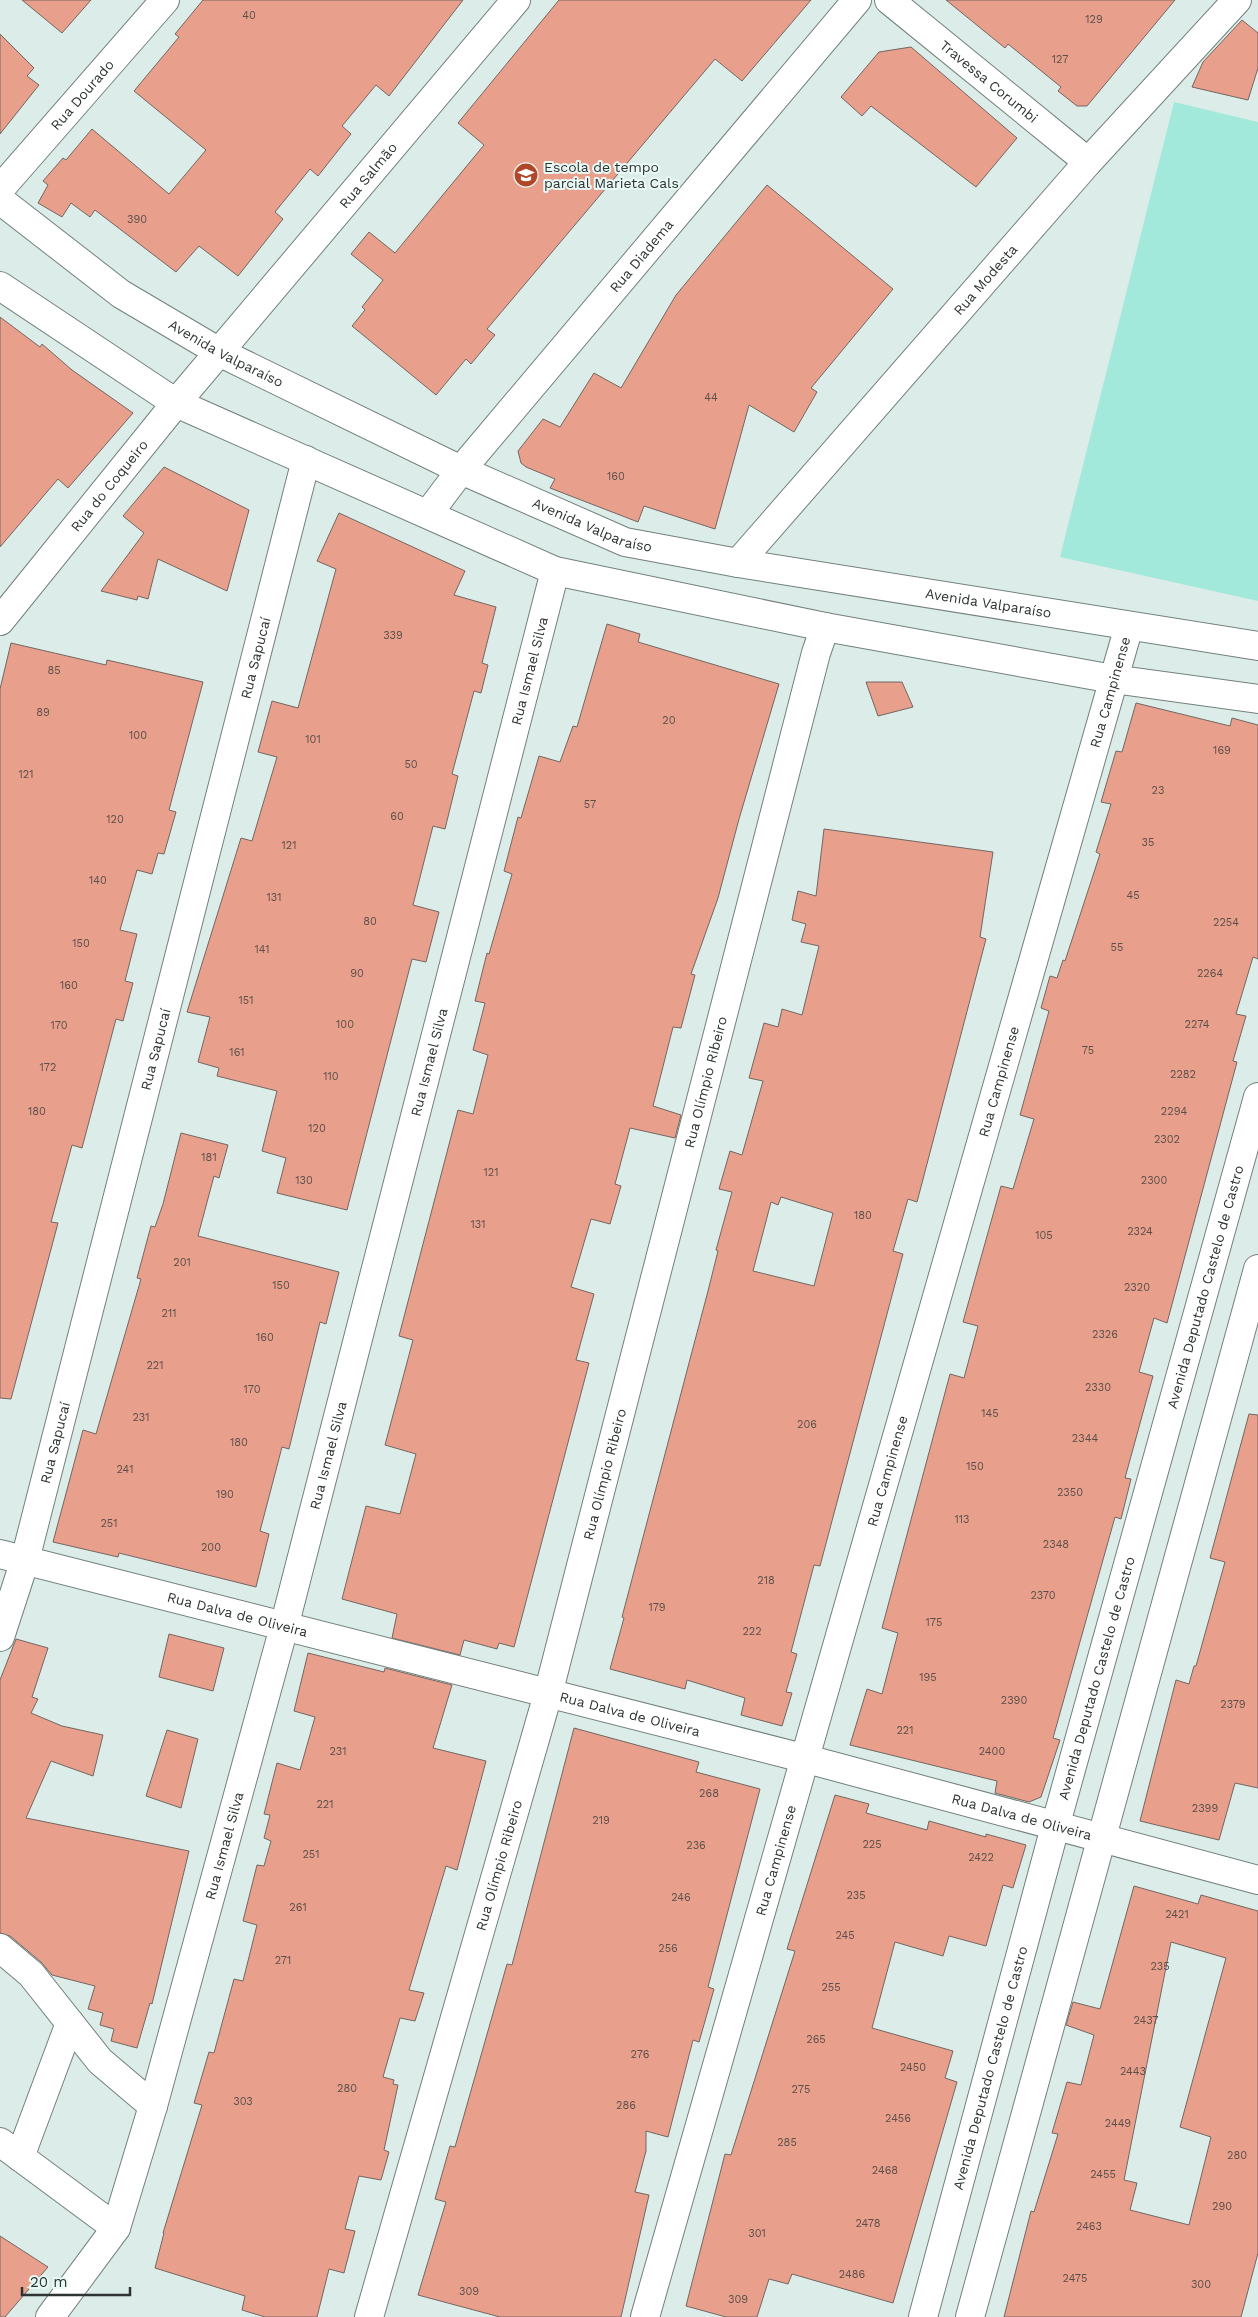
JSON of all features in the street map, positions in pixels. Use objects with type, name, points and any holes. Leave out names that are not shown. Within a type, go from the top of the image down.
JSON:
[{"type":"street","name":"Rua Dourado","points":[[0,189],[164,0]]},
{"type":"street","name":"Rua Salmão","points":[[221,352],[516,0]]},
{"type":"street","name":"Rua Diadema","points":[[428,514],[461,470],[857,0]]},
{"type":"street","name":"Travessa Corumbi","points":[[889,0],[1088,162]]},
{"type":"street","name":"Rua Modesta","points":[[738,563],[1088,162],[1237,0]]},
{"type":"street","name":"Avenida Valparaíso","points":[[0,200],[121,294],[221,352],[461,470],[625,542],[738,563],[1258,646]]},
{"type":"street","points":[[0,286],[176,403],[555,571],[825,627],[1113,679],[1258,698]]},
{"type":"street","name":"Rua do Coqueiro","points":[[0,621],[176,403],[221,352]]},
{"type":"street","name":"Rua Sapucaí","points":[[0,1637],[12,1557],[306,460]]},
{"type":"street","name":"Rua Ismael Silva","points":[[50,2317],[116,2228],[153,2106],[284,1627],[555,571]]},
{"type":"street","name":"Rua Campinense","points":[[645,2317],[803,1758],[1129,626]]},
{"type":"street","name":"Rua Olímpio Ribeiro","points":[[369,2317],[548,1694],[814,663],[825,627]]},
{"type":"street","name":"Avenida Deputado Castelo de Castro","points":[[923,2317],[1055,1827],[1258,1096]]},
{"type":"street","points":[[970,2317],[1258,1269]]},
{"type":"street","name":"Rua Dalva de Oliveira","points":[[12,1557],[803,1758],[1258,1880]]},
{"type":"street","points":[[0,1948],[31,1974],[100,2061],[153,2106]]},
{"type":"street","points":[[70,2023],[10,2149],[116,2228]]},
{"type":"green space","points":[[1174,102],[1258,122],[1258,601],[1060,557]]},
{"type":"building","points":[[22,0],[91,0],[62,33]]},
{"type":"building","points":[[203,0],[463,0],[389,96],[376,85],[342,126],[351,134],[318,176],[310,169],[275,212],[283,219],[238,276],[199,246],[176,272],[95,210],[90,217],[71,203],[62,217],[38,203],[48,185],[43,181],[63,158],[66,160],[92,129],[169,194],[206,150],[134,91],[179,37],[175,34]]},
{"type":"building","points":[[559,0],[811,0],[742,81],[715,59],[487,329],[495,335],[471,364],[466,359],[436,395],[352,326],[365,310],[362,307],[383,280],[351,254],[369,232],[395,253],[484,145],[458,123]]},
{"type":"building","points":[[946,0],[1175,0],[1087,106],[1077,106],[1058,91],[1061,87],[1008,44],[1005,48]]},
{"type":"building","points":[[1242,20],[1258,33],[1258,68],[1248,100],[1192,87],[1203,62]]},
{"type":"building","points":[[0,34],[34,68],[27,76],[39,85],[0,134]]},
{"type":"building","points":[[911,47],[1017,138],[976,187],[871,106],[862,116],[841,97],[879,52]]},
{"type":"building","points":[[767,185],[893,289],[811,388],[817,392],[794,432],[749,405],[715,529],[644,506],[638,522],[550,488],[555,479],[526,467],[521,463],[518,451],[543,419],[560,427],[594,373],[621,388],[676,295]]},
{"type":"building","points":[[0,317],[40,347],[42,344],[72,370],[133,413],[68,488],[58,479],[0,547]]},
{"type":"building","points":[[164,467],[249,510],[227,591],[158,559],[148,599],[138,596],[137,600],[101,591],[144,533],[123,516]]},
{"type":"building","points":[[339,513],[465,571],[454,595],[496,607],[482,663],[488,665],[481,693],[474,691],[452,774],[458,776],[445,829],[433,826],[413,905],[439,912],[426,962],[412,959],[347,1210],[277,1193],[286,1158],[262,1151],[277,1091],[217,1076],[219,1068],[198,1062],[210,1017],[187,1012],[241,838],[252,841],[277,757],[258,752],[272,701],[298,708],[336,569],[317,561]]},
{"type":"building","points":[[607,624],[640,634],[638,642],[779,684],[718,898],[691,974],[695,975],[681,1028],[673,1027],[653,1106],[681,1115],[675,1138],[630,1128],[615,1184],[621,1186],[610,1224],[591,1219],[571,1287],[594,1294],[576,1360],[589,1363],[514,1647],[499,1643],[497,1649],[464,1640],[460,1655],[392,1638],[397,1614],[342,1599],[366,1506],[400,1514],[416,1454],[385,1445],[413,1340],[399,1336],[458,1110],[473,1114],[488,1055],[473,1050],[485,1003],[475,1001],[487,953],[489,954],[512,874],[504,871],[518,817],[521,818],[539,756],[560,762],[573,726],[577,727]]},
{"type":"building","points":[[11,643],[106,665],[107,660],[203,682],[169,810],[176,812],[164,854],[158,853],[152,874],[137,870],[120,930],[137,934],[125,981],[133,983],[123,1021],[116,1019],[82,1148],[72,1145],[51,1222],[58,1223],[11,1399],[0,1398],[0,689]]},
{"type":"building","points":[[866,682],[902,682],[913,707],[878,716]]},
{"type":"building","points":[[1136,703],[1230,726],[1232,718],[1258,725],[1258,959],[1253,957],[1236,1014],[1246,1016],[1233,1061],[1237,1062],[1167,1323],[1154,1318],[1139,1372],[1153,1376],[1125,1478],[1131,1479],[1121,1519],[1115,1517],[1053,1738],[1060,1740],[1041,1797],[1029,1802],[995,1793],[997,1781],[850,1745],[867,1689],[882,1694],[898,1633],[882,1628],[950,1374],[964,1378],[978,1326],[963,1322],[1001,1186],[1013,1189],[1034,1119],[1020,1115],[1049,1011],[1041,1008],[1050,976],[1057,978],[1063,960],[1065,961],[1100,854],[1096,852],[1111,804],[1101,802],[1116,751],[1122,752]]},
{"type":"building","points":[[824,829],[993,852],[980,937],[986,939],[917,1202],[908,1199],[893,1251],[903,1254],[820,1566],[814,1565],[791,1652],[797,1654],[786,1692],[792,1693],[782,1726],[741,1715],[745,1698],[687,1680],[685,1689],[610,1669],[732,1192],[719,1189],[730,1151],[742,1155],[763,1081],[749,1078],[764,1023],[778,1027],[782,1009],[802,1015],[819,946],[801,942],[806,924],[792,920],[798,891],[816,896]],"holes":[[[781,1197],[833,1213],[814,1286],[753,1271],[771,1202],[778,1205]]]},
{"type":"building","points":[[181,1133],[228,1145],[219,1178],[214,1176],[198,1236],[339,1272],[326,1324],[320,1322],[289,1449],[282,1447],[260,1531],[269,1534],[256,1587],[119,1553],[118,1557],[53,1542],[83,1430],[96,1434],[141,1279],[137,1278],[151,1226],[155,1227],[163,1204]]},
{"type":"building","points":[[1249,1414],[1258,1415],[1258,1788],[1235,1783],[1219,1840],[1140,1821],[1176,1680],[1189,1684],[1194,1666],[1196,1666],[1225,1562],[1210,1558]]},
{"type":"building","points":[[169,1634],[224,1648],[213,1691],[159,1677]]},
{"type":"building","points":[[16,1639],[48,1648],[32,1697],[38,1699],[31,1713],[62,1726],[103,1735],[93,1776],[51,1761],[26,1818],[189,1851],[152,2004],[150,2003],[137,2048],[111,2041],[114,2029],[100,2025],[103,2013],[88,2009],[95,1986],[52,1975],[41,1962],[10,1936],[0,1933],[0,1680]]},
{"type":"building","points":[[308,1653],[384,1672],[385,1668],[452,1685],[433,1748],[486,1761],[457,1870],[446,1866],[409,1990],[424,1993],[415,2021],[400,2018],[383,2077],[394,2080],[393,2084],[398,2085],[384,2150],[389,2152],[381,2180],[359,2176],[345,2229],[355,2231],[344,2273],[329,2269],[317,2317],[265,2317],[242,2310],[245,2296],[155,2268],[163,2233],[202,2105],[194,2103],[209,2052],[214,2053],[234,1979],[243,1981],[257,1925],[243,1921],[257,1865],[264,1866],[271,1841],[264,1838],[270,1815],[264,1814],[277,1763],[300,1770],[315,1717],[294,1711]]},
{"type":"building","points":[[574,1728],[699,1762],[696,1772],[760,1789],[708,1987],[714,1989],[699,2042],[693,2040],[668,2137],[646,2131],[646,2151],[635,2192],[649,2195],[621,2317],[500,2317],[418,2295],[446,2202],[435,2199],[450,2146],[455,2147],[507,1964],[512,1965]]},
{"type":"building","points":[[167,1730],[198,1739],[181,1808],[146,1796]]},
{"type":"building","points":[[835,1795],[869,1804],[866,1813],[927,1830],[929,1821],[986,1837],[986,1834],[1026,1845],[1013,1888],[1003,1885],[986,1946],[949,1936],[943,1956],[895,1942],[872,2028],[953,2051],[945,2078],[957,2082],[893,2303],[792,2274],[788,2284],[769,2279],[757,2317],[726,2317],[686,2306],[725,2154],[731,2155],[795,1951],[787,1949]]},
{"type":"building","points":[[1134,1886],[1198,1904],[1201,1895],[1258,1911],[1258,2253],[1241,2317],[1004,2317],[1031,2211],[1034,2212],[1058,2134],[1052,2133],[1067,2082],[1081,2085],[1094,2035],[1066,2025],[1073,2002],[1100,2009]],"holes":[[[1171,1942],[1226,1958],[1180,2127],[1211,2137],[1189,2225],[1130,2210],[1137,2183],[1124,2180]]]},
{"type":"building","points":[[0,2236],[48,2267],[5,2317],[0,2317]]},
{"type":"place","name":"Escola de tempo parcial Marieta Cals","points":[[526,175]]}]
